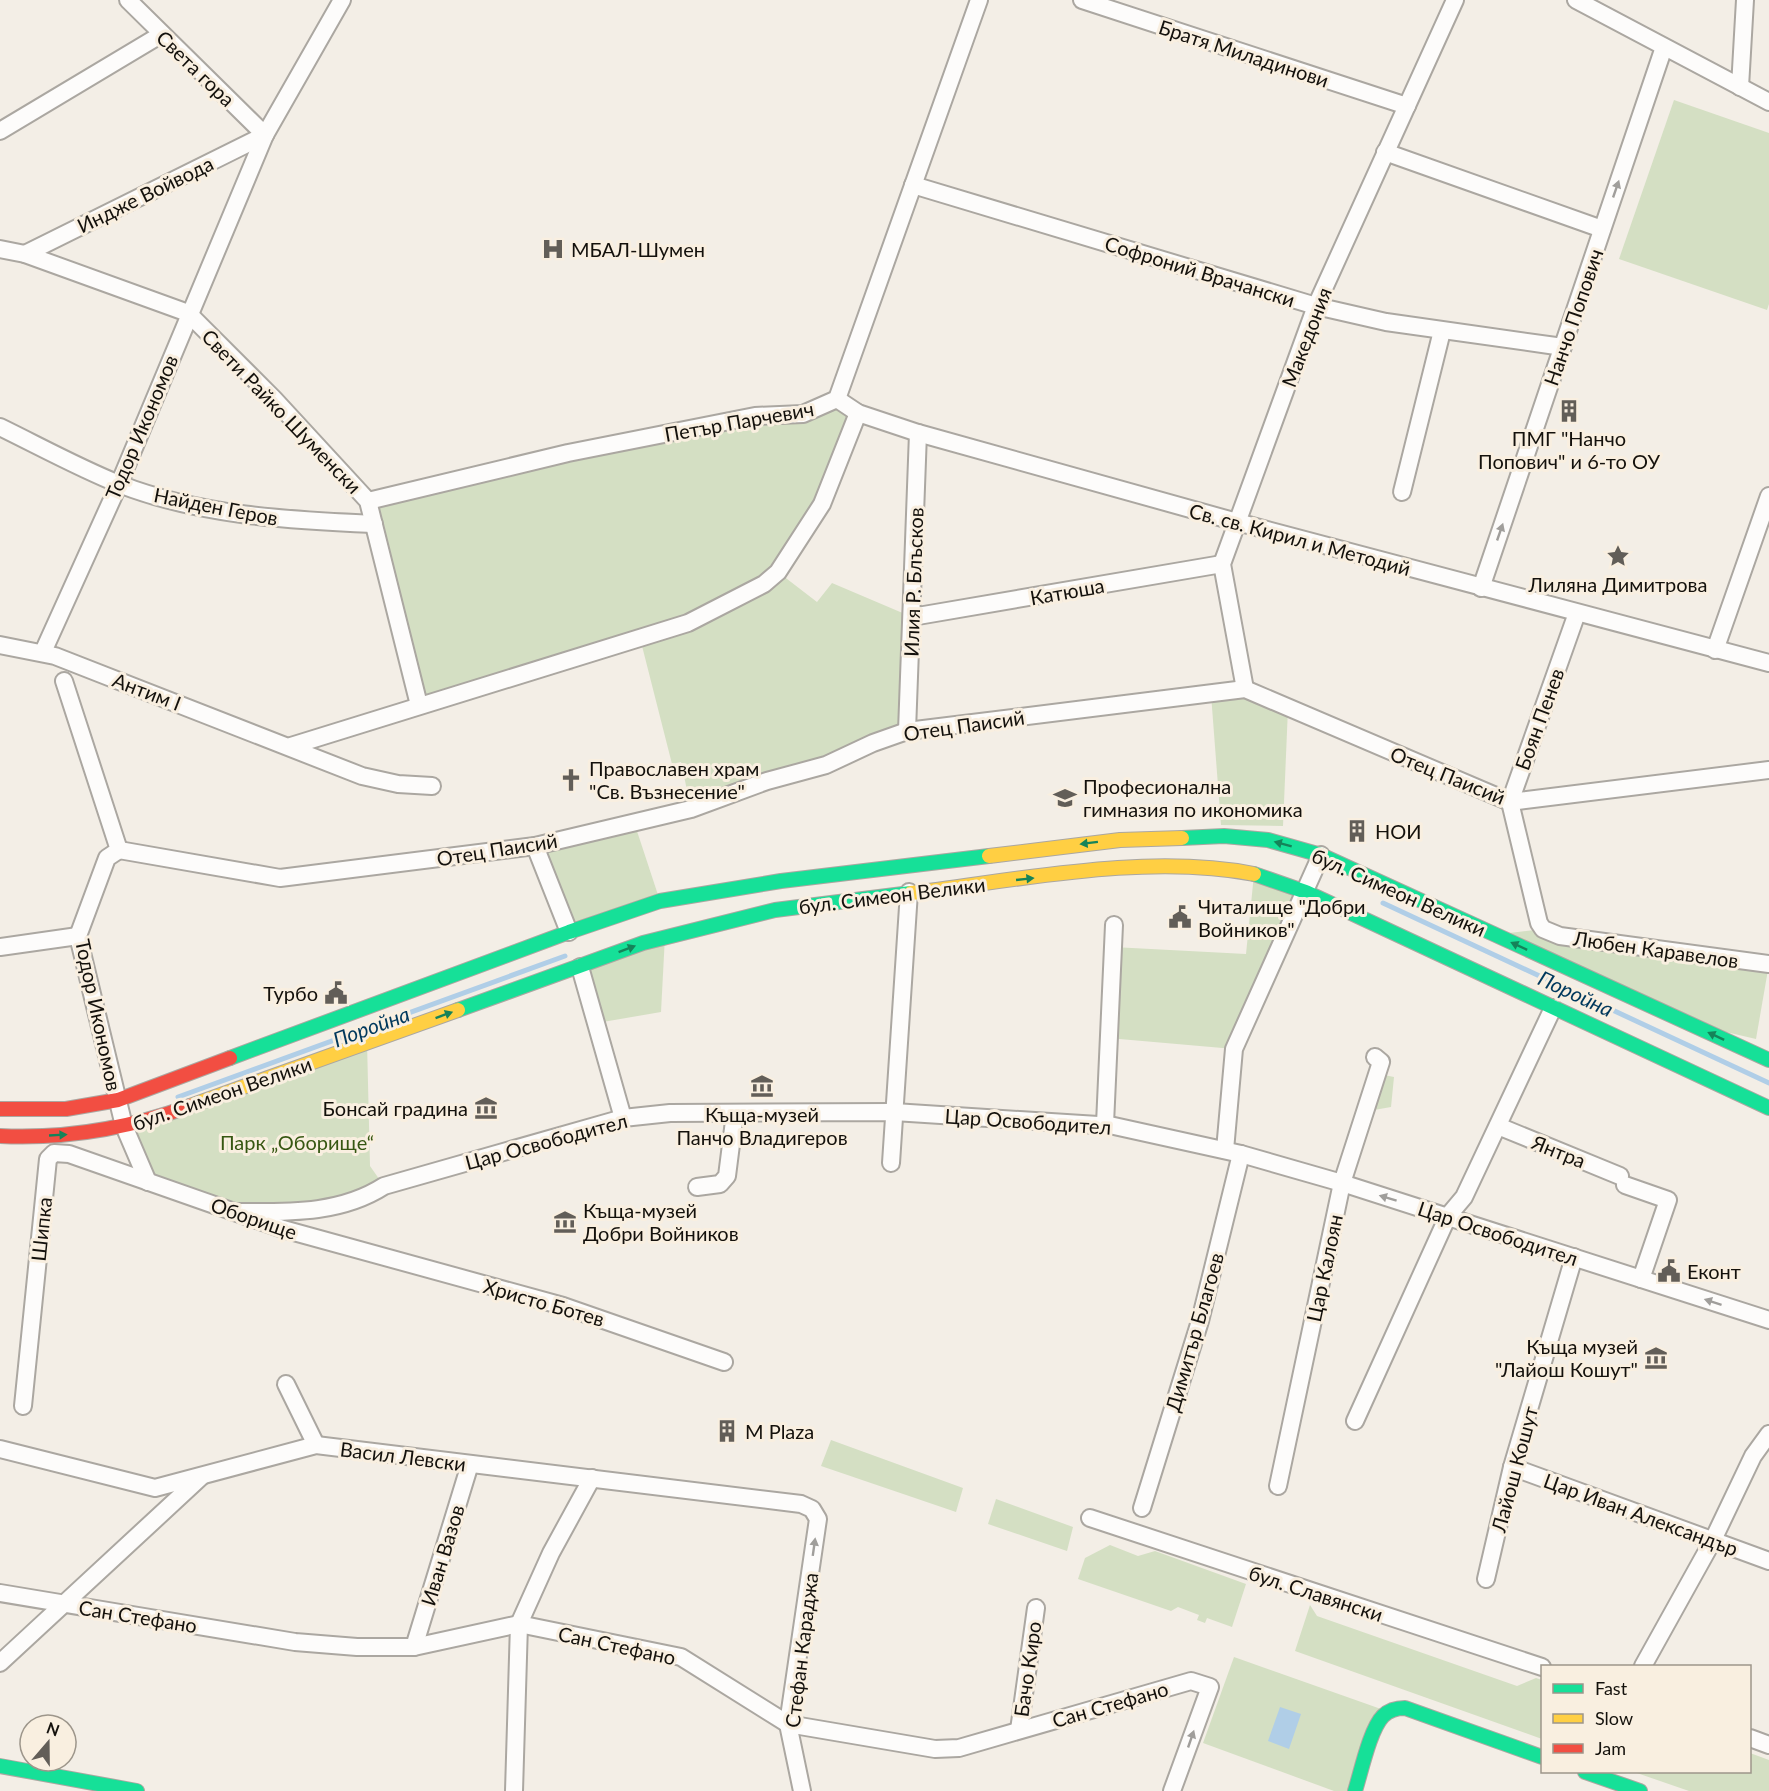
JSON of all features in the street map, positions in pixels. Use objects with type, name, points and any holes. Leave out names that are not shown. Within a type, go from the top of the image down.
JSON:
[{"type":"main road","name":"бул. Симеон Велики","points":[[0,1109],[66,1108],[118,1100],[569,932],[660,901],[781,880],[1120,840],[1224,836],[1268,840],[1321,855],[1769,1060]]},
{"type":"main road","name":"бул. Симеон Велики","points":[[0,1136],[66,1134],[124,1126],[183,1108],[665,936],[775,910],[1117,868],[1222,868],[1254,874],[1306,892],[1769,1108]]},
{"type":"main road","points":[[1355,1791],[1378,1723],[1388,1711],[1405,1708],[1541,1757]]},
{"type":"main road","points":[[0,1766],[82,1785],[137,1791]]},
{"type":"main road","points":[[1588,1773],[1640,1791]]},
{"type":"street","name":"Света гора","points":[[128,0],[265,135]]},
{"type":"street","name":"Тодор Икономов","points":[[43,652],[119,484],[188,314],[265,135],[342,0]]},
{"type":"street","name":"Петър Парчевич","points":[[368,501],[568,453],[755,416],[803,414],[837,399],[979,0]]},
{"type":"street","name":"Братя Миладинови","points":[[1082,0],[1407,106]]},
{"type":"street","name":"Македония","points":[[1245,690],[1222,564],[1316,306],[1455,0]]},
{"type":"street","points":[[1576,0],[1769,102]]},
{"type":"street","points":[[1740,87],[1745,0]]},
{"type":"street","points":[[0,131],[162,34]]},
{"type":"street","name":"Нанчо Попович","points":[[1481,588],[1664,47]]},
{"type":"street","name":"Индже Войвода","points":[[25,254],[265,135]]},
{"type":"street","points":[[1385,152],[1602,229]]},
{"type":"street","name":"Софроний Врачански","points":[[913,185],[1316,306],[1442,331],[1563,347]]},
{"type":"street","name":"Свети Райко Шуменски","points":[[0,249],[25,254],[188,314],[274,399],[368,501],[419,705]]},
{"type":"street","points":[[1402,492],[1442,331]]},
{"type":"street","name":"Св. св. Кирил и Методий","points":[[837,399],[858,413],[918,433],[1481,588],[1769,663]]},
{"type":"street","points":[[291,746],[688,622],[764,584],[778,572],[822,504],[858,413]]},
{"type":"street","name":"Найден Геров","points":[[0,427],[119,484],[168,500],[264,519],[374,524]]},
{"type":"street","name":"Илия Р. Блъсков","points":[[907,731],[918,433]]},
{"type":"street","points":[[1715,650],[1769,496]]},
{"type":"street","name":"Катюша","points":[[912,617],[1222,564]]},
{"type":"street","name":"Боян Пенев","points":[[1510,802],[1577,613]]},
{"type":"street","name":"Антим I","points":[[0,645],[43,652],[291,746],[362,776],[398,784],[432,786]]},
{"type":"street","points":[[64,681],[118,850]]},
{"type":"street","name":"Отец Паисий","points":[[118,850],[280,878],[535,846],[691,809],[767,781],[826,765],[873,742],[907,731],[1245,690],[1510,802],[1769,770]]},
{"type":"street","name":"Любен Каравелов","points":[[1510,802],[1539,923],[1543,929],[1560,936],[1769,964]]},
{"type":"street","points":[[535,846],[569,932]]},
{"type":"street","name":"Тодор Икономов","points":[[118,850],[107,858],[78,936],[124,1126],[148,1182]]},
{"type":"street","name":"Димитър Благоев","points":[[1143,1508],[1200,1321],[1233,1152],[1234,1049],[1321,855]]},
{"type":"street","points":[[891,1163],[909,892]]},
{"type":"street","points":[[1105,1124],[1114,925]]},
{"type":"street","points":[[0,947],[78,936]]},
{"type":"street","points":[[580,967],[623,1118]]},
{"type":"street","points":[[1355,1421],[1448,1216],[1464,1197],[1553,1008]]},
{"type":"street","name":"Цар Калоян","points":[[1278,1486],[1342,1184],[1381,1062],[1375,1057]]},
{"type":"street","name":"Цар Освободител","points":[[234,1212],[305,1213],[377,1191],[384,1186],[623,1118],[670,1113],[894,1112],[1105,1124],[1233,1152],[1342,1184],[1769,1320]]},
{"type":"street","points":[[697,1187],[720,1184],[727,1176],[735,1113]]},
{"type":"street","name":"Янтра","points":[[1498,1126],[1668,1200],[1641,1279]]},
{"type":"street","name":"Шипка","points":[[23,1406],[48,1159],[54,1153],[69,1154],[148,1182]]},
{"type":"street","name":"Оборище","points":[[148,1182],[283,1229],[362,1251]]},
{"type":"street","name":"Христо Ботев","points":[[362,1251],[563,1306],[724,1362]]},
{"type":"street","name":"Лайош Кошут","points":[[1486,1579],[1512,1467],[1574,1257]]},
{"type":"street","points":[[286,1384],[316,1445]]},
{"type":"street","points":[[1644,1665],[1712,1542],[1753,1456],[1769,1434]]},
{"type":"street","name":"Васил Левски","points":[[0,1449],[155,1488],[316,1445],[801,1504],[812,1509]]},
{"type":"street","name":"Иван Вазов","points":[[414,1647],[470,1464]]},
{"type":"street","name":"Цар Иван Александър","points":[[1512,1467],[1769,1561]]},
{"type":"street","points":[[0,1663],[204,1474]]},
{"type":"street","points":[[514,1791],[519,1624],[551,1553],[592,1478]]},
{"type":"street","name":"Стефан Караджа","points":[[802,1791],[788,1724],[818,1519],[812,1509]]},
{"type":"street","name":"бул. Славянски","points":[[1090,1518],[1541,1667]]},
{"type":"street","name":"Сан Стефано","points":[[0,1593],[296,1642],[357,1647],[414,1647],[519,1624],[681,1657],[788,1724],[935,1749],[958,1748],[1191,1681],[1209,1688],[1172,1791]]},
{"type":"street","name":"Бачо Киро","points":[[1019,1730],[1036,1608]]},
{"type":"street","points":[[1751,1739],[1769,1745]]},
{"type":"green space","points":[[1674,100],[1769,133],[1769,304],[1767,310],[1619,259]]},
{"type":"green space","points":[[837,399],[858,413],[836,474],[778,572],[817,602],[832,583],[912,617],[907,731],[691,809],[681,762],[672,764],[640,638],[419,705],[368,501]]},
{"type":"green space","points":[[1245,689],[1288,708],[1283,826],[1221,825],[1211,694]]},
{"type":"green space","points":[[634,822],[660,901],[569,932],[535,846]]},
{"type":"green space","points":[[1254,874],[1306,892],[1234,1049],[1108,1038],[1113,947],[1246,954]]},
{"type":"green space","points":[[1543,929],[1769,964],[1756,1039],[1726,1032],[1509,933]]},
{"type":"green space","points":[[665,936],[661,1012],[597,1023],[580,967]]},
{"type":"green space","name":"Парк „Оборище“","points":[[367,1042],[370,1166],[384,1186],[353,1200],[234,1212],[148,1182],[124,1126]]},
{"type":"green space","points":[[1384,1075],[1394,1077],[1391,1107],[1374,1110]]},
{"type":"green space","points":[[831,1440],[963,1488],[956,1512],[821,1466]]},
{"type":"green space","points":[[996,1499],[1073,1527],[1067,1551],[988,1524]]},
{"type":"green space","points":[[1110,1545],[1138,1556],[1155,1551],[1246,1584],[1232,1627],[1207,1618],[1205,1623],[1197,1620],[1199,1615],[1178,1607],[1171,1611],[1078,1579],[1085,1558]]},
{"type":"green space","points":[[1310,1605],[1317,1616],[1517,1686],[1536,1678],[1541,1680],[1541,1739],[1295,1651]]},
{"type":"green space","points":[[1234,1657],[1381,1709],[1355,1791],[1334,1791],[1203,1743]]},
{"type":"green space","points":[[1751,1753],[1769,1760],[1769,1791],[1689,1791],[1637,1773],[1751,1773]]},
{"type":"water","points":[[1280,1707],[1301,1714],[1289,1749],[1268,1741]]},
{"type":"waterway","name":"Поройна","points":[[1383,903],[1769,1083]]},
{"type":"waterway","name":"Поройна","points":[[178,1097],[565,956]]},
{"type":"traffic: fast","points":[[1182,838],[1224,836],[1268,840],[1321,855],[1769,1060]]},
{"type":"traffic: fast","points":[[230,1058],[569,932],[660,901],[781,881],[989,856]]},
{"type":"traffic: fast","points":[[1254,874],[1306,892],[1769,1108]]},
{"type":"traffic: fast","points":[[458,1010],[643,943],[775,910],[911,893]]},
{"type":"traffic: fast","points":[[1355,1791],[1370,1740],[1378,1722],[1388,1712],[1399,1708],[1405,1708],[1541,1757]]},
{"type":"traffic: fast","points":[[0,1766],[137,1791]]},
{"type":"traffic: fast","points":[[1588,1773],[1640,1791]]},
{"type":"traffic: slow","points":[[989,856],[1120,840],[1182,838]]},
{"type":"traffic: slow","points":[[911,893],[1127,867],[1213,868],[1254,874]]},
{"type":"traffic: slow","points":[[190,1106],[458,1010]]},
{"type":"traffic: jam","points":[[0,1109],[66,1109],[118,1100],[230,1058]]},
{"type":"traffic: jam","points":[[0,1136],[72,1134],[120,1126],[190,1106]]},
{"type":"place","name":"МБАЛ-Шумен","points":[[553,249]]},
{"type":"place","name":"ПМГ \"Нанчо Попович\" и 6-то ОУ","points":[[1569,411]]},
{"type":"place","name":"Лиляна Димитрова","points":[[1618,556]]},
{"type":"place","name":"Православен храм \"Св. Възнесение\"","points":[[571,780]]},
{"type":"place","name":"Професионална гимназия по икономика","points":[[1065,798]]},
{"type":"place","name":"НОИ","points":[[1357,831]]},
{"type":"place","name":"Читалище \"Добри Войников\"","points":[[1180,917]]},
{"type":"place","name":"Турбо","points":[[336,993]]},
{"type":"place","name":"Къща-музей Панчо Владигеров","points":[[762,1086]]},
{"type":"place","name":"Бонсай градина","points":[[486,1108]]},
{"type":"place","name":"Къща-музей Добри Войников","points":[[565,1222]]},
{"type":"place","name":"Еконт","points":[[1669,1271]]},
{"type":"place","name":"Къща музей \"Лайош Кошут\"","points":[[1656,1358]]},
{"type":"place","name":"M Plaza","points":[[727,1431]]}]
